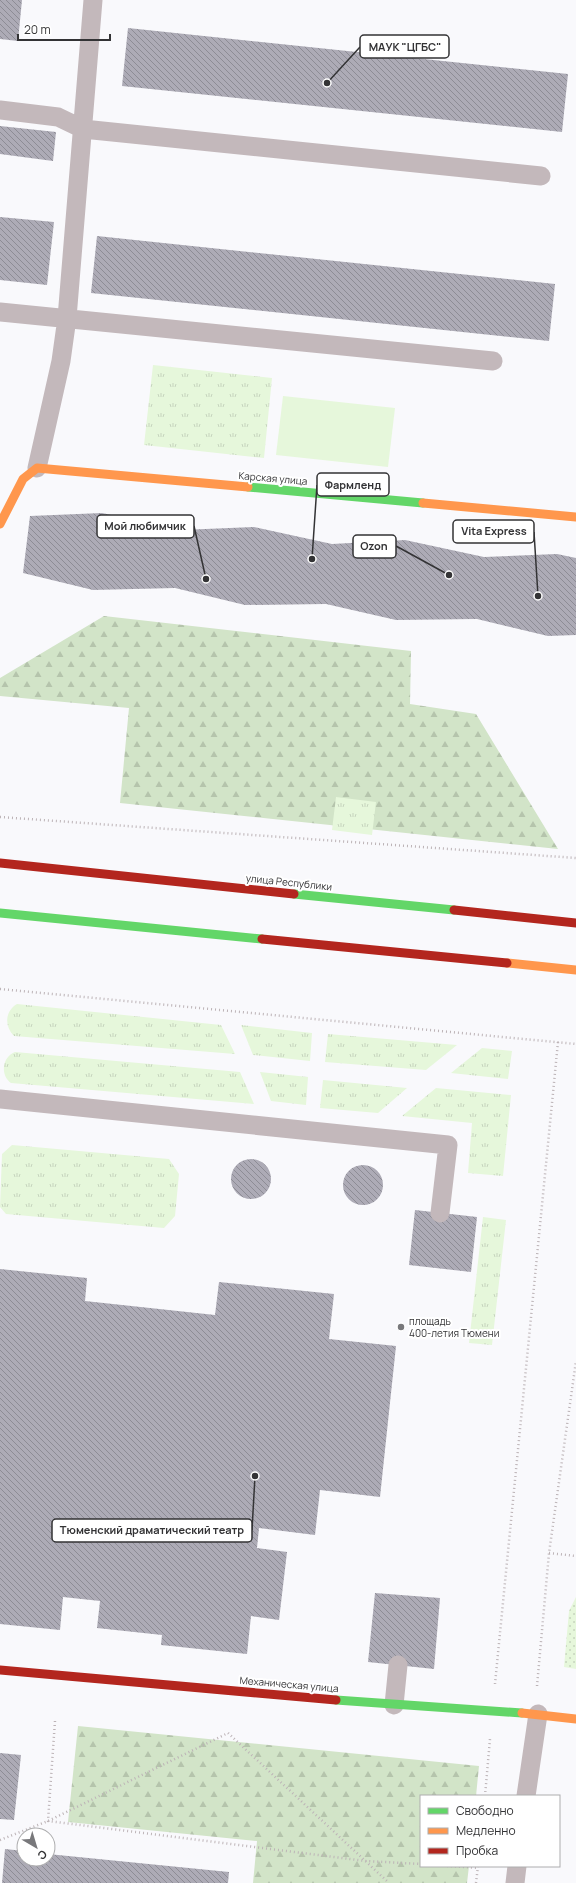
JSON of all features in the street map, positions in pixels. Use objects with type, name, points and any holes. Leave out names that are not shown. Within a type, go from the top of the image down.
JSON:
[{"type":"street","name":"Карская улица","points":[[37,468],[576,517]]},
{"type":"street","points":[[0,524],[23,479],[37,468]]},
{"type":"street","name":"улица Республики","points":[[0,863],[576,923]]},
{"type":"street","points":[[0,913],[576,970]]},
{"type":"street","name":"Механическая улица","points":[[0,1670],[394,1705],[538,1714],[576,1719]]},
{"type":"lane","points":[[37,468],[61,361],[68,318],[93,0]]},
{"type":"lane","points":[[0,110],[58,117],[83,129],[542,176]]},
{"type":"lane","points":[[0,312],[493,362]]},
{"type":"lane","points":[[0,1099],[448,1145],[440,1213]]},
{"type":"lane","points":[[394,1705],[398,1665]]},
{"type":"lane","points":[[526,1795],[538,1714]]},
{"type":"lane","points":[[515,1883],[517,1867]]},
{"type":"path","points":[[0,817],[576,858]]},
{"type":"path","points":[[0,989],[576,1044]]},
{"type":"path","points":[[485,1795],[491,1711],[558,1042]]},
{"type":"path","points":[[536,1689],[549,1553],[576,1361]]},
{"type":"path","points":[[549,1553],[576,1556]]},
{"type":"path","points":[[48,1821],[55,1721]]},
{"type":"path","points":[[0,1840],[48,1821],[228,1733],[389,1883]]},
{"type":"path","points":[[48,1821],[366,1861],[420,1864]]},
{"type":"path","points":[[476,1883],[478,1867]]},
{"type":"green space","points":[[153,365],[272,378],[264,458],[144,445]]},
{"type":"green space","points":[[283,396],[395,408],[388,467],[276,455]]},
{"type":"green space","points":[[104,616],[411,651],[410,704],[476,714],[558,849],[120,803],[129,708],[0,696],[0,678]]},
{"type":"green space","points":[[336,797],[376,802],[372,835],[332,830]]},
{"type":"green space","points":[[17,1004],[221,1025],[235,1054],[14,1036],[9,1028],[7,1019],[10,1011]]},
{"type":"green space","points":[[241,1025],[312,1033],[310,1061],[253,1055]]},
{"type":"green space","points":[[328,1034],[457,1045],[426,1070],[325,1062]]},
{"type":"green space","points":[[482,1048],[512,1051],[508,1079],[451,1073]]},
{"type":"green space","points":[[15,1052],[240,1072],[254,1104],[11,1083],[7,1080],[4,1066],[7,1058]]},
{"type":"green space","points":[[260,1072],[308,1077],[306,1105],[271,1101]]},
{"type":"green space","points":[[323,1080],[407,1088],[378,1113],[320,1108]]},
{"type":"green space","points":[[436,1088],[511,1095],[503,1176],[468,1173],[472,1123],[402,1116]]},
{"type":"green space","points":[[12,1145],[169,1159],[179,1174],[175,1216],[164,1228],[6,1214],[0,1207],[2,1154]]},
{"type":"green space","points":[[483,1217],[506,1220],[492,1345],[469,1343]]},
{"type":"green space","points":[[576,1597],[576,1669],[564,1667],[569,1611]]},
{"type":"green space","points":[[78,1726],[479,1766],[476,1795],[420,1795],[420,1867],[469,1867],[467,1883],[253,1883],[257,1841],[68,1822]]},
{"type":"building","points":[[0,0],[22,0],[18,41],[0,39]]},
{"type":"building","points":[[128,28],[568,74],[562,132],[122,86]]},
{"type":"building","points":[[0,126],[56,132],[53,161],[0,154]]},
{"type":"building","points":[[0,217],[54,222],[47,285],[0,280]]},
{"type":"building","points":[[97,236],[555,284],[549,341],[91,293]]},
{"type":"building","points":[[102,513],[181,530],[254,527],[332,544],[405,540],[484,557],[557,554],[576,558],[576,635],[548,636],[477,619],[396,620],[326,604],[245,605],[175,588],[93,590],[23,573],[30,516]]},
{"type":"building","points":[[255,1159],[262,1162],[268,1168],[271,1179],[270,1187],[262,1196],[255,1199],[247,1199],[240,1196],[232,1187],[231,1175],[234,1168],[243,1160]]},
{"type":"building","points":[[367,1165],[374,1168],[380,1174],[383,1185],[382,1193],[374,1202],[367,1205],[359,1205],[352,1202],[344,1193],[343,1181],[346,1174],[355,1166]]},
{"type":"building","points":[[415,1210],[477,1217],[471,1272],[409,1265]]},
{"type":"building","points":[[0,1269],[87,1278],[85,1301],[215,1315],[219,1282],[334,1294],[329,1339],[396,1346],[380,1497],[320,1490],[315,1535],[259,1528],[257,1548],[287,1552],[279,1620],[251,1616],[247,1654],[161,1645],[162,1635],[97,1628],[100,1601],[63,1597],[60,1630],[0,1624]]},
{"type":"building","points":[[375,1593],[440,1598],[434,1669],[368,1662]]},
{"type":"building","points":[[0,1753],[21,1755],[14,1820],[0,1819]]},
{"type":"building","points":[[5,1849],[16,1850],[16,1867],[56,1867],[56,1855],[229,1872],[228,1883],[2,1883]]},
{"type":"traffic: fast","points":[[248,487],[423,503]]},
{"type":"traffic: fast","points":[[294,894],[454,910]]},
{"type":"traffic: fast","points":[[0,913],[262,939]]},
{"type":"traffic: fast","points":[[336,1700],[522,1713]]},
{"type":"traffic: slow","points":[[0,524],[23,479],[37,468],[248,487]]},
{"type":"traffic: slow","points":[[423,503],[576,517]]},
{"type":"traffic: slow","points":[[507,963],[576,970]]},
{"type":"traffic: slow","points":[[522,1713],[576,1719]]},
{"type":"traffic: jam","points":[[0,863],[294,894]]},
{"type":"traffic: jam","points":[[454,910],[576,923]]},
{"type":"traffic: jam","points":[[262,939],[507,963]]},
{"type":"traffic: jam","points":[[0,1670],[336,1700]]},
{"type":"place","name":"МАУК \"ЦГБС\"","points":[[327,83]]},
{"type":"place","name":"Фармленд","points":[[312,559]]},
{"type":"place","name":"Ozon","points":[[449,575]]},
{"type":"place","name":"Мой любимчик","points":[[206,579]]},
{"type":"place","name":"Vita Express","points":[[538,596]]},
{"type":"place","name":"площадь 400-летия Тюмени","points":[[401,1327]]},
{"type":"place","name":"Тюменский драматический театр","points":[[255,1476]]}]
